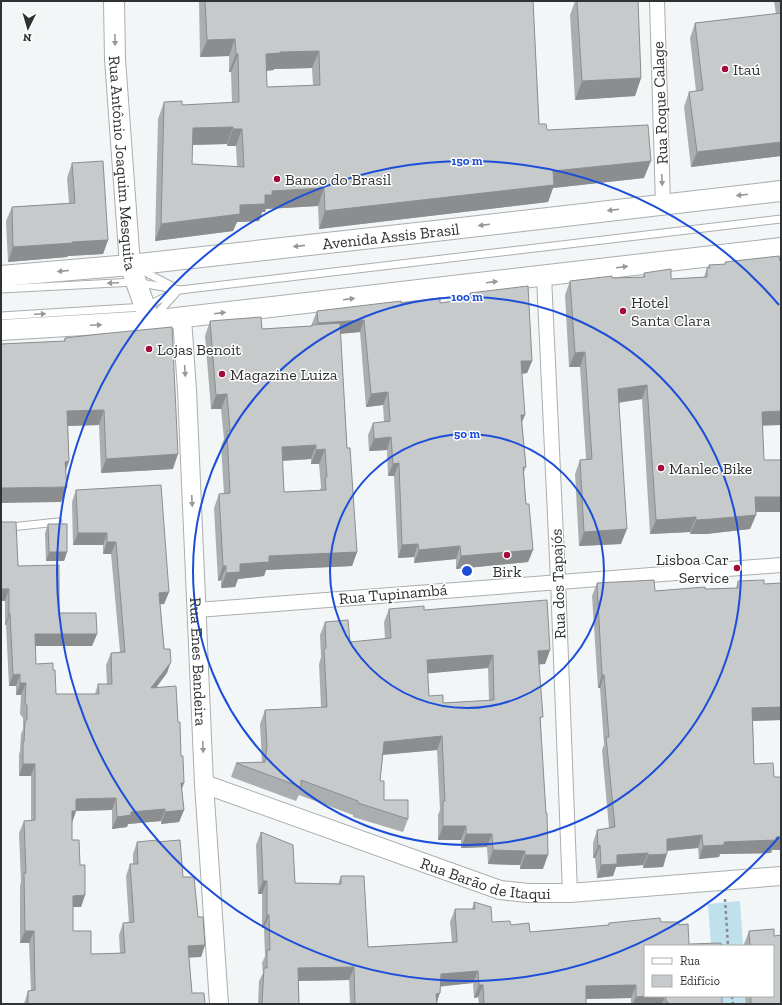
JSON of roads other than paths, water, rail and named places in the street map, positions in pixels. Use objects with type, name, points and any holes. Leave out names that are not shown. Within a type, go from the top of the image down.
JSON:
[{"type":"main road","name":"Rua Antônio Joaquim Mesquita","points":[[114,1],[116,59],[133,273],[148,314]]},
{"type":"main road","name":"Avenida Assis Brasil","points":[[1,276],[133,273],[663,204],[781,191]]},
{"type":"main road","points":[[1,330],[148,314],[182,318],[781,248]]},
{"type":"street","name":"Rua Roque Calage","points":[[656,1],[663,204]]},
{"type":"street","name":"Rua dos Tapajós","points":[[544,276],[570,893]]},
{"type":"street","name":"Rua Enes Bandeira","points":[[182,318],[187,390],[204,784],[219,1004]]},
{"type":"street","name":"Rua Tupinambá","points":[[197,610],[781,564]]},
{"type":"street","name":"Rua Barão de Itaqui","points":[[204,784],[500,890],[528,893],[570,893],[781,876]]},
{"type":"lane","points":[[1,289],[133,273],[180,290],[781,220]]},
{"type":"lane","points":[[133,273],[180,290]]},
{"type":"lane","points":[[1,316],[148,314],[180,290]]},
{"type":"lane","points":[[148,314],[180,290]]},
{"type":"lane","points":[[1,528],[58,522]]},
{"type":"place","name":"Itaú","points":[[725,69]]},
{"type":"place","name":"Banco do Brasil","points":[[277,179]]},
{"type":"place","name":"Hotel Santa Clara","points":[[623,311]]},
{"type":"place","name":"Lojas Benoit","points":[[149,349]]},
{"type":"place","name":"Magazine Luiza","points":[[222,374]]},
{"type":"place","name":"Manlec Bike","points":[[661,468]]},
{"type":"place","name":"Birk","points":[[507,555]]},
{"type":"place","name":"Lisboa Car Service","points":[[737,568]]}]
